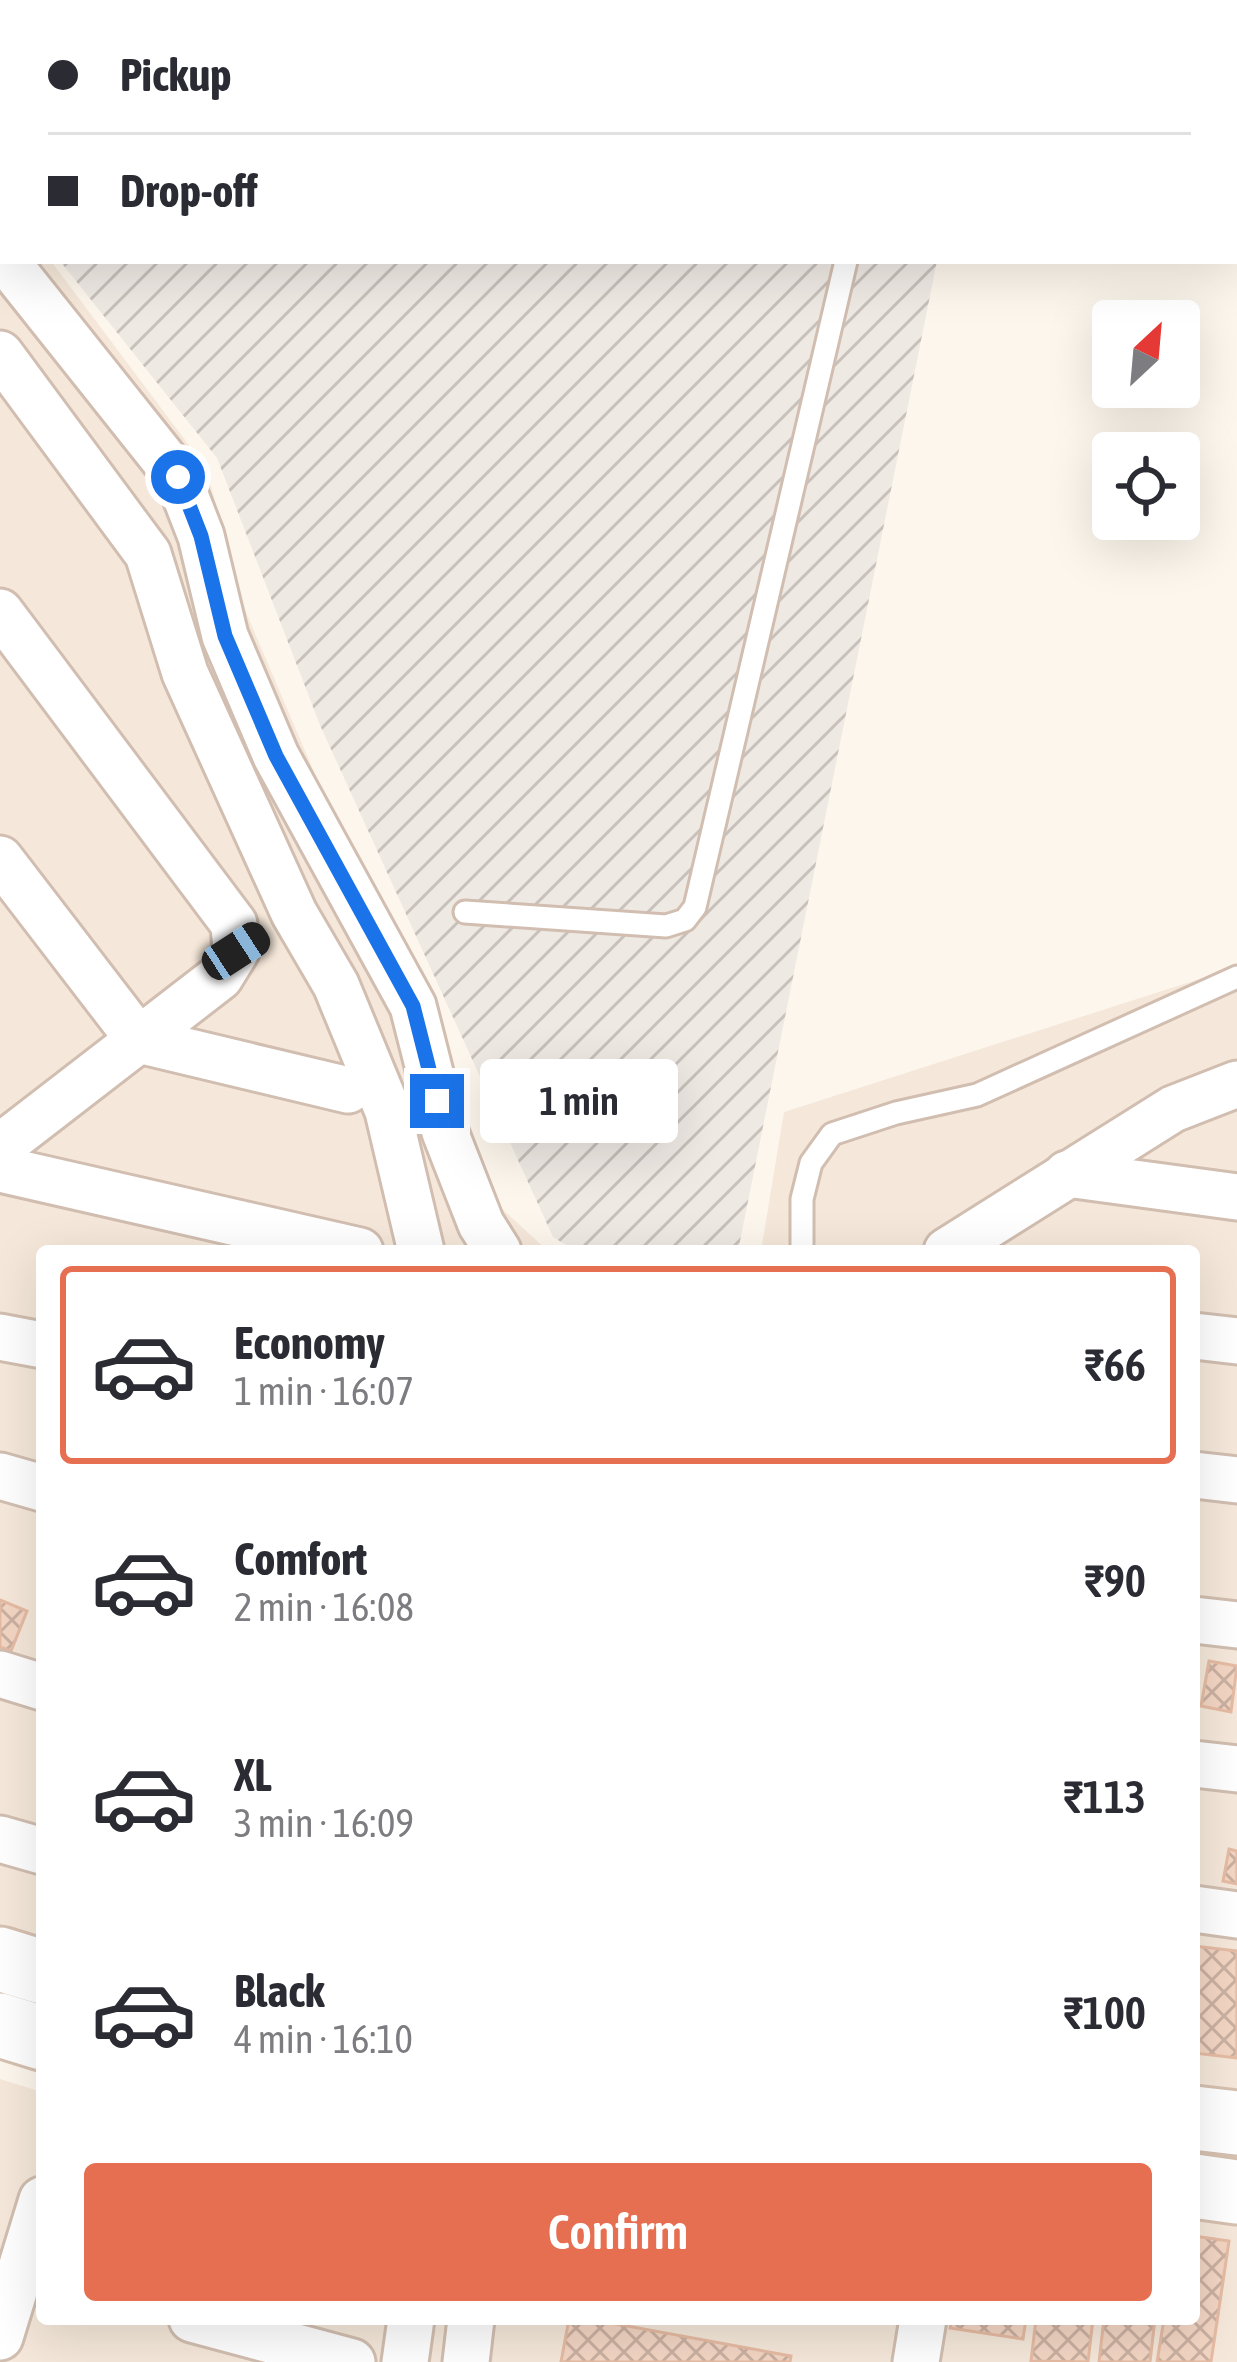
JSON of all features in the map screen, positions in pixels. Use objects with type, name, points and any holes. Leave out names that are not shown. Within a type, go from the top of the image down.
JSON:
[{"type":"street","points":[[9,264],[178,477],[201,536],[225,636],[276,756],[413,1006],[445,1132],[494,1245]]},
{"type":"street","points":[[0,355],[148,554],[185,673],[294,913],[336,985],[388,1112],[420,1245]]},
{"type":"street","points":[[0,613],[234,925],[236,951]]},
{"type":"street","points":[[0,860],[139,1040],[348,1090]]},
{"type":"street","points":[[5,1139],[220,977],[236,951],[344,882]]},
{"type":"street","points":[[956,1245],[1173,1109],[1237,1084]]},
{"type":"street","points":[[5,1139],[341,1245]]},
{"type":"street","points":[[1066,1174],[1237,1197]]},
{"type":"street","points":[[0,1337],[36,1344]]},
{"type":"street","points":[[1200,1337],[1237,1341]]},
{"type":"street","points":[[0,1476],[36,1485]]},
{"type":"street","points":[[1200,1476],[1237,1480]]},
{"type":"street","points":[[1200,1621],[1237,1625]]},
{"type":"street","points":[[0,1674],[36,1685]]},
{"type":"street","points":[[1200,1765],[1237,1769]]},
{"type":"street","points":[[0,1839],[36,1849]]},
{"type":"street","points":[[1200,1910],[1237,1915]]},
{"type":"street","points":[[0,1959],[36,1970]]},
{"type":"street","points":[[0,1990],[36,2001]]},
{"type":"street","points":[[0,2025],[36,2036]]},
{"type":"street","points":[[0,2061],[36,2072]]},
{"type":"street","points":[[1200,2119],[1237,2123]]},
{"type":"street","points":[[1200,2187],[1237,2192]]},
{"type":"street","points":[[0,2337],[36,2221]]},
{"type":"street","points":[[215,2325],[352,2362]]},
{"type":"street","points":[[405,2362],[410,2325]]},
{"type":"street","points":[[466,2362],[470,2325]]},
{"type":"street","points":[[916,2362],[921,2325]]},
{"type":"lane","points":[[465,912],[666,926],[685,920],[695,907],[845,264]]},
{"type":"lane","points":[[802,1245],[802,1198],[812,1163],[832,1134],[976,1095],[1237,977]]},
{"type":"shaded area","points":[[0,264],[53,264],[206,468],[245,610],[499,1206],[541,1245],[36,1245],[36,1957],[0,1947]]},
{"type":"shaded area","points":[[62,264],[936,264],[739,1245],[566,1245],[553,1237],[320,725],[217,458]]},
{"type":"shaded area","points":[[1237,967],[1237,2109],[1200,2106],[1200,1245],[762,1245],[784,1112]]},
{"type":"shaded area","points":[[0,2079],[36,2090],[36,2325],[1200,2325],[1200,2203],[1237,2208],[1237,2362],[0,2362]]},
{"type":"building","points":[[0,1600],[27,1611],[11,1651],[0,1647]]},
{"type":"building","points":[[1209,1661],[1237,1666],[1231,1712],[1201,1706]]},
{"type":"building","points":[[1229,1849],[1237,1851],[1237,1884],[1223,1881]]},
{"type":"building","points":[[1200,1947],[1237,1951],[1237,2058],[1200,2054]]},
{"type":"building","points":[[1200,2237],[1229,2241],[1211,2362],[1157,2362],[1163,2325],[1200,2325]]},
{"type":"building","points":[[568,2325],[622,2325],[791,2356],[790,2362],[561,2362]]},
{"type":"building","points":[[951,2325],[1025,2325],[1023,2339]]},
{"type":"building","points":[[1035,2325],[1092,2325],[1088,2362],[1031,2361]]},
{"type":"building","points":[[1103,2325],[1154,2325],[1150,2362],[1099,2362]]},
{"type":"route","points":[[178,477],[201,536],[225,636],[276,756],[413,1006],[437,1101]]}]
